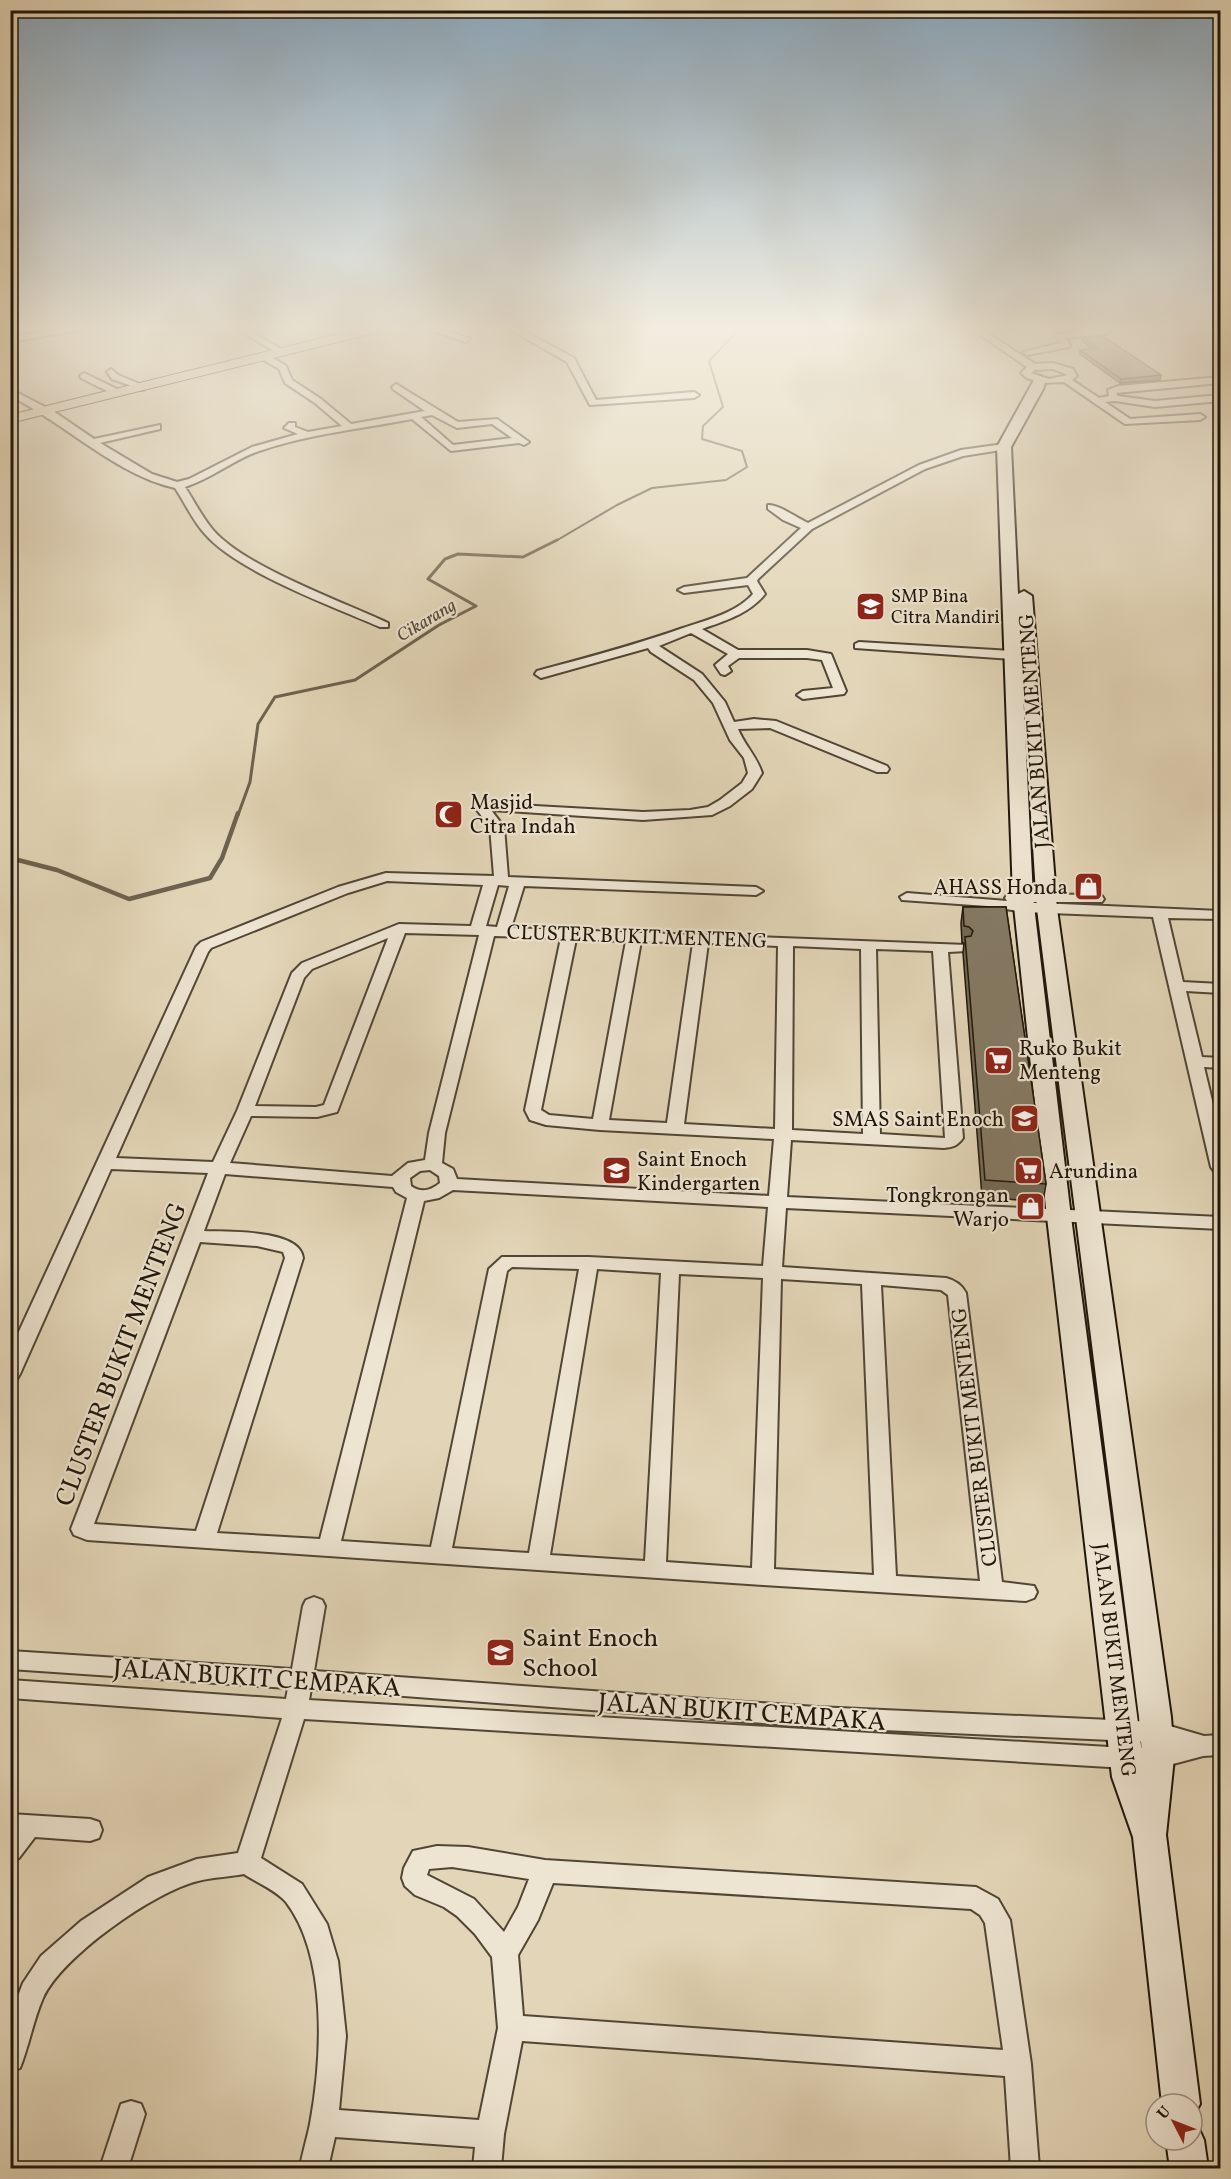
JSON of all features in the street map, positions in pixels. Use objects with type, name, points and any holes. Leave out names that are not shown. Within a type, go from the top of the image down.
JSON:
[{"type":"street","points":[[73,429],[130,465],[178,486],[209,532],[233,553],[278,577],[384,626]]},
{"type":"street","points":[[94,442],[150,429]]},
{"type":"street","points":[[291,429],[306,436]]},
{"type":"street","points":[[178,486],[196,480],[249,451],[337,429]]},
{"type":"street","points":[[429,429],[451,448],[523,442],[505,429]]},
{"type":"street","name":"JALAN BUKIT MENTENG","points":[[1013,429],[1004,447],[1012,655],[1035,903],[1059,1217],[1128,1777],[1150,1837]]},
{"type":"street","name":"JALAN BUKIT MENTENG","points":[[1029,429],[1016,450],[1015,472],[1035,903],[1087,1218],[1156,1732],[1158,1758],[1150,1837]]},
{"type":"street","points":[[684,590],[751,580],[808,527],[938,460],[966,452],[1004,447]]},
{"type":"street","points":[[772,507],[787,518],[808,527]]},
{"type":"street","points":[[541,674],[655,643],[725,617],[758,597],[759,594],[751,580]]},
{"type":"street","points":[[693,629],[736,654],[807,654],[827,657],[840,691],[803,695]]},
{"type":"street","points":[[489,930],[497,880],[497,827],[484,810],[485,808],[493,806],[644,816],[690,814],[712,811],[747,786],[755,773],[750,757],[729,727],[719,702],[698,677],[655,650],[653,646],[655,643]]},
{"type":"street","points":[[859,646],[1012,655]]},
{"type":"street","points":[[725,671],[722,665],[736,654]]},
{"type":"street","points":[[729,727],[754,723],[772,724],[882,769]]},
{"type":"street","points":[[10,1374],[201,950],[206,945],[343,890],[386,877],[756,891]]},
{"type":"street","points":[[489,930],[518,881]]},
{"type":"street","points":[[907,897],[987,902],[1221,904]]},
{"type":"street","points":[[1035,903],[1221,915]]},
{"type":"street","points":[[1159,912],[1179,986],[1195,1061],[1217,1134],[1221,1167]]},
{"type":"street","points":[[244,1111],[317,1112],[331,1108],[399,928]]},
{"type":"street","name":"CLUSTER BUKIT MENTENG","points":[[962,948],[399,928],[301,970],[219,1168],[82,1529],[87,1532],[126,1536],[204,1539],[763,1577],[1026,1592]]},
{"type":"street","name":"CLUSTER BUKIT MENTENG","points":[[433,1165],[437,1133],[489,930]]},
{"type":"street","points":[[570,933],[533,1110],[536,1116],[546,1120],[600,1125],[944,1143],[954,1138],[940,947]]},
{"type":"street","points":[[600,1125],[634,936]]},
{"type":"street","points":[[675,1129],[701,938]]},
{"type":"street","name":"CLUSTER BUKIT MENTENG","points":[[763,1577],[772,1273],[783,1134],[786,942]]},
{"type":"street","points":[[868,945],[872,1140]]},
{"type":"street","points":[[1179,986],[1221,988]]},
{"type":"street","points":[[1195,1061],[1221,1062]]},
{"type":"street","points":[[107,1163],[219,1168],[400,1182],[408,1193],[416,1196],[435,1194],[448,1184],[1059,1217],[1221,1223]]},
{"type":"street","points":[[400,1182],[406,1171],[414,1167],[433,1165],[447,1173],[448,1184]]},
{"type":"street","points":[[329,1548],[416,1196]]},
{"type":"street","points":[[195,1236],[278,1243],[291,1248],[294,1252],[204,1539]]},
{"type":"street","name":"CLUSTER BUKIT MENTENG","points":[[441,1555],[498,1269],[508,1261],[871,1278],[946,1284],[957,1293],[992,1589]]},
{"type":"street","points":[[538,1562],[589,1263]]},
{"type":"street","points":[[655,1570],[670,1268]]},
{"type":"street","points":[[871,1278],[885,1584]]},
{"type":"street","points":[[247,1863],[296,1709],[314,1606]]},
{"type":"street","name":"JALAN BUKIT CEMPAKA","points":[[10,1660],[816,1717],[1156,1732],[1212,1746]]},
{"type":"street","points":[[10,1689],[296,1709],[1126,1758],[1158,1758],[1212,1746]]},
{"type":"street","points":[[590,1725],[591,1701]]},
{"type":"street","points":[[816,1717],[817,1741]]},
{"type":"street","points":[[10,1850],[20,1826],[90,1830]]},
{"type":"street","points":[[1150,1837],[1179,2092]]},
{"type":"street","points":[[487,2169],[490,2134],[511,2028],[505,1954],[477,1916],[456,1900],[429,1891],[418,1884],[414,1878],[416,1868],[422,1859],[438,1856],[493,1861],[545,1871],[976,1898],[990,1907],[997,1920],[1018,2064],[1025,2169]]},
{"type":"street","points":[[10,2059],[32,1992],[50,1964],[90,1929],[157,1885],[197,1870],[247,1863],[293,1892],[314,1924],[325,1961],[333,2036],[324,2123],[314,2169]]},
{"type":"street","points":[[505,1954],[529,1912],[545,1871]]},
{"type":"street","points":[[511,2028],[1018,2064]]},
{"type":"street","points":[[114,2169],[131,2114]]},
{"type":"street","points":[[324,2123],[490,2134]]},
{"type":"street","points":[[1187,2152],[1189,2169]]},
{"type":"building","name":"Ruko Bukit Menteng","points":[[963,907],[1006,907],[1046,1184],[985,1180],[965,937],[971,936],[973,931],[964,926]]},
{"type":"waterway","name":"Cikarang","points":[[554,542],[617,505],[652,488],[726,480],[747,467],[742,451],[702,439],[703,429]]},
{"type":"waterway","name":"Cikarang","points":[[238,815],[250,782],[258,724],[275,697],[355,680],[439,625],[476,606],[428,579],[445,559],[458,554],[523,557],[557,540]]},
{"type":"waterway","name":"Cikarang","points":[[10,858],[57,870],[129,899],[210,878],[222,858],[238,813]]},
{"type":"place","name":"SMP Bina Citra Mandiri","points":[[870,606]]},
{"type":"place","name":"Masjid Citra Indah","points":[[449,814]]},
{"type":"place","name":"AHASS Honda","points":[[1089,887]]},
{"type":"place","name":"Ruko Bukit Menteng","points":[[998,1060]]},
{"type":"place","name":"SMAS Saint Enoch","points":[[1025,1119]]},
{"type":"place","name":"Saint Enoch Kindergarten","points":[[616,1171]]},
{"type":"place","name":"Arundina","points":[[1028,1171]]},
{"type":"place","name":"Tongkrongan Warjo","points":[[1030,1207]]},
{"type":"place","name":"Saint Enoch School","points":[[501,1652]]}]
